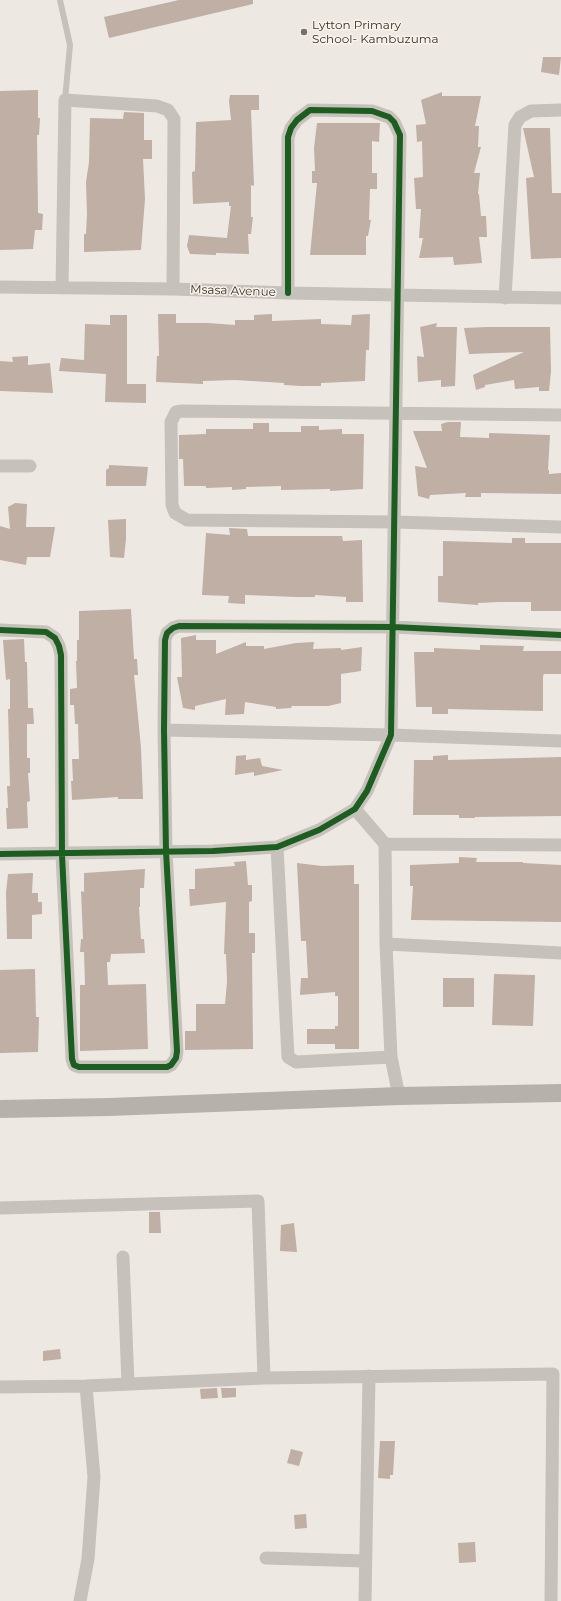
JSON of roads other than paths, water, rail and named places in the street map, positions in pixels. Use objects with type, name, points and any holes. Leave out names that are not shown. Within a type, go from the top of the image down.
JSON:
[{"type":"street","points":[[62,288],[66,100],[157,106],[168,110],[174,119],[173,289]]},
{"type":"street","points":[[0,854],[213,851],[277,847],[319,830],[355,809],[367,791],[391,735],[395,522],[396,295],[400,135],[394,122],[389,117],[372,111],[310,110],[297,120],[291,128],[288,137],[288,293]]},
{"type":"street","points":[[505,298],[514,125],[520,117],[531,111],[561,110]]},
{"type":"street","name":"Msasa Avenue","points":[[0,286],[561,298]]},
{"type":"street","points":[[561,415],[182,411],[176,412],[171,422],[172,505],[175,513],[187,520],[395,522],[561,528]]},
{"type":"street","points":[[0,466],[30,466]]},
{"type":"street","points":[[0,630],[46,632],[55,638],[61,655],[62,854],[72,1062],[79,1067],[167,1066],[173,1062],[177,1051],[166,851],[164,730],[165,640],[167,633],[172,628],[179,626],[393,627],[561,635]]},
{"type":"street","points":[[164,730],[391,735],[561,741]]},
{"type":"street","points":[[355,809],[385,844],[386,944],[391,1057],[398,1096]]},
{"type":"street","points":[[385,844],[561,845]]},
{"type":"street","points":[[277,847],[288,1058],[296,1062],[391,1057]]},
{"type":"street","points":[[386,944],[561,953]]},
{"type":"street","points":[[0,1109],[109,1107],[398,1096],[561,1093]]},
{"type":"street","points":[[0,1208],[258,1201],[264,1378]]},
{"type":"street","points":[[123,1257],[128,1384]]},
{"type":"street","points":[[0,1387],[86,1386],[264,1378],[553,1374],[551,1601]]},
{"type":"street","points":[[365,1601],[369,1376]]},
{"type":"street","points":[[80,1601],[88,1558],[94,1478],[86,1386]]},
{"type":"street","points":[[266,1558],[365,1561]]},
{"type":"lane","points":[[60,0],[70,45],[66,100]]},
{"type":"place","name":"Lytton Primary School- Kambuzuma","points":[[304,32]]}]
